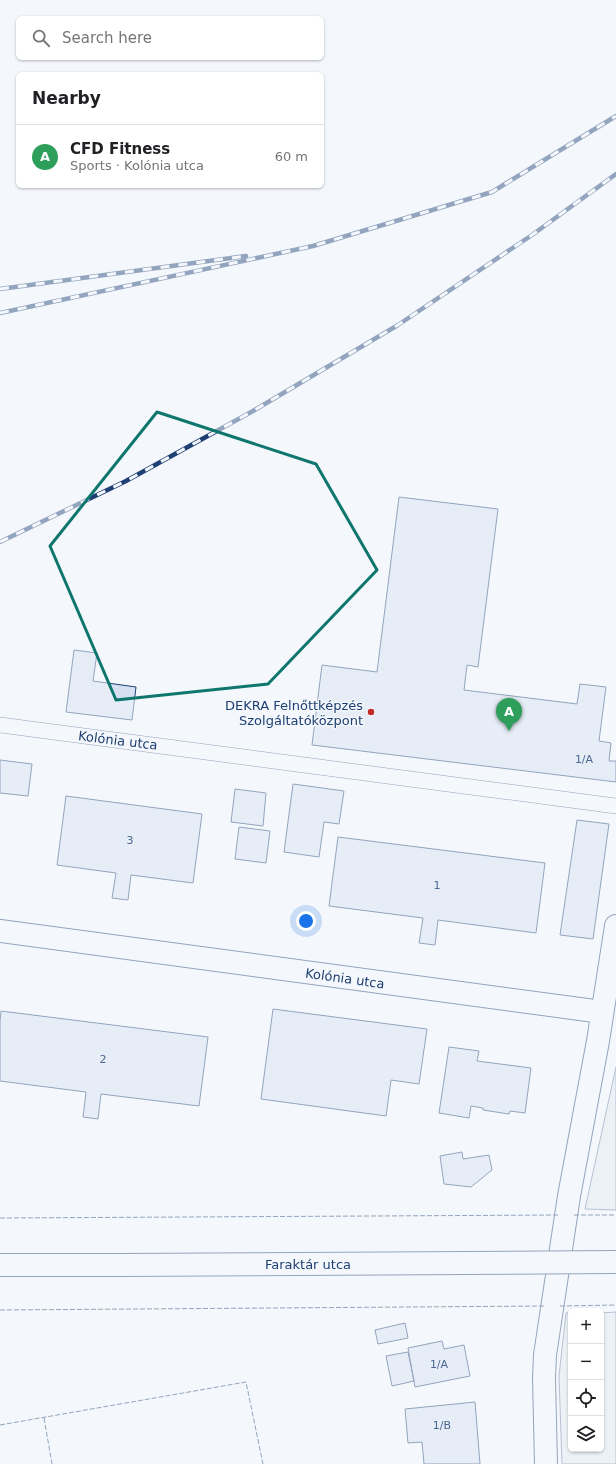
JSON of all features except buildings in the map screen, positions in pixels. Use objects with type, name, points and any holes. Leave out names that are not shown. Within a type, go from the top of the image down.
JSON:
[{"type":"street","points":[[546,1464],[544,1378],[545,1355],[569,1196],[616,926]]},
{"type":"street","name":"Kolónia utca","points":[[0,932],[602,1012]]},
{"type":"street","name":"Faraktár utca","points":[[0,1265],[616,1262]]},
{"type":"lane","name":"Kolónia utca","points":[[0,725],[616,806]]},
{"type":"highlighted area","points":[[157,412],[316,464],[377,570],[268,684],[116,700],[50,546]]},
{"type":"shaded area","points":[[616,1067],[616,1210],[585,1209]]},
{"type":"shaded area","points":[[616,1312],[616,1464],[562,1464],[559,1376],[566,1313],[568,1313],[568,1452],[604,1452],[604,1313]]},
{"type":"railway","points":[[0,313],[313,246],[492,192],[616,116]]},
{"type":"railway","points":[[0,542],[126,481],[253,411],[398,325],[532,235],[616,174]]},
{"type":"railway","points":[[0,289],[246,256]]},
{"type":"fence","points":[[0,1218],[558,1215]]},
{"type":"fence","points":[[574,1215],[616,1215]]},
{"type":"fence","points":[[560,1306],[616,1305]]},
{"type":"fence","points":[[0,1310],[544,1306]]},
{"type":"fence","points":[[0,1425],[246,1382],[263,1464]]},
{"type":"fence","points":[[44,1418],[52,1464]]},
{"type":"place","name":"DEKRA Felnőttképzés Szolgáltatóközpont","points":[[371,712]]},
{"type":"place","name":"CFD Fitness","points":[[509,731]]}]
